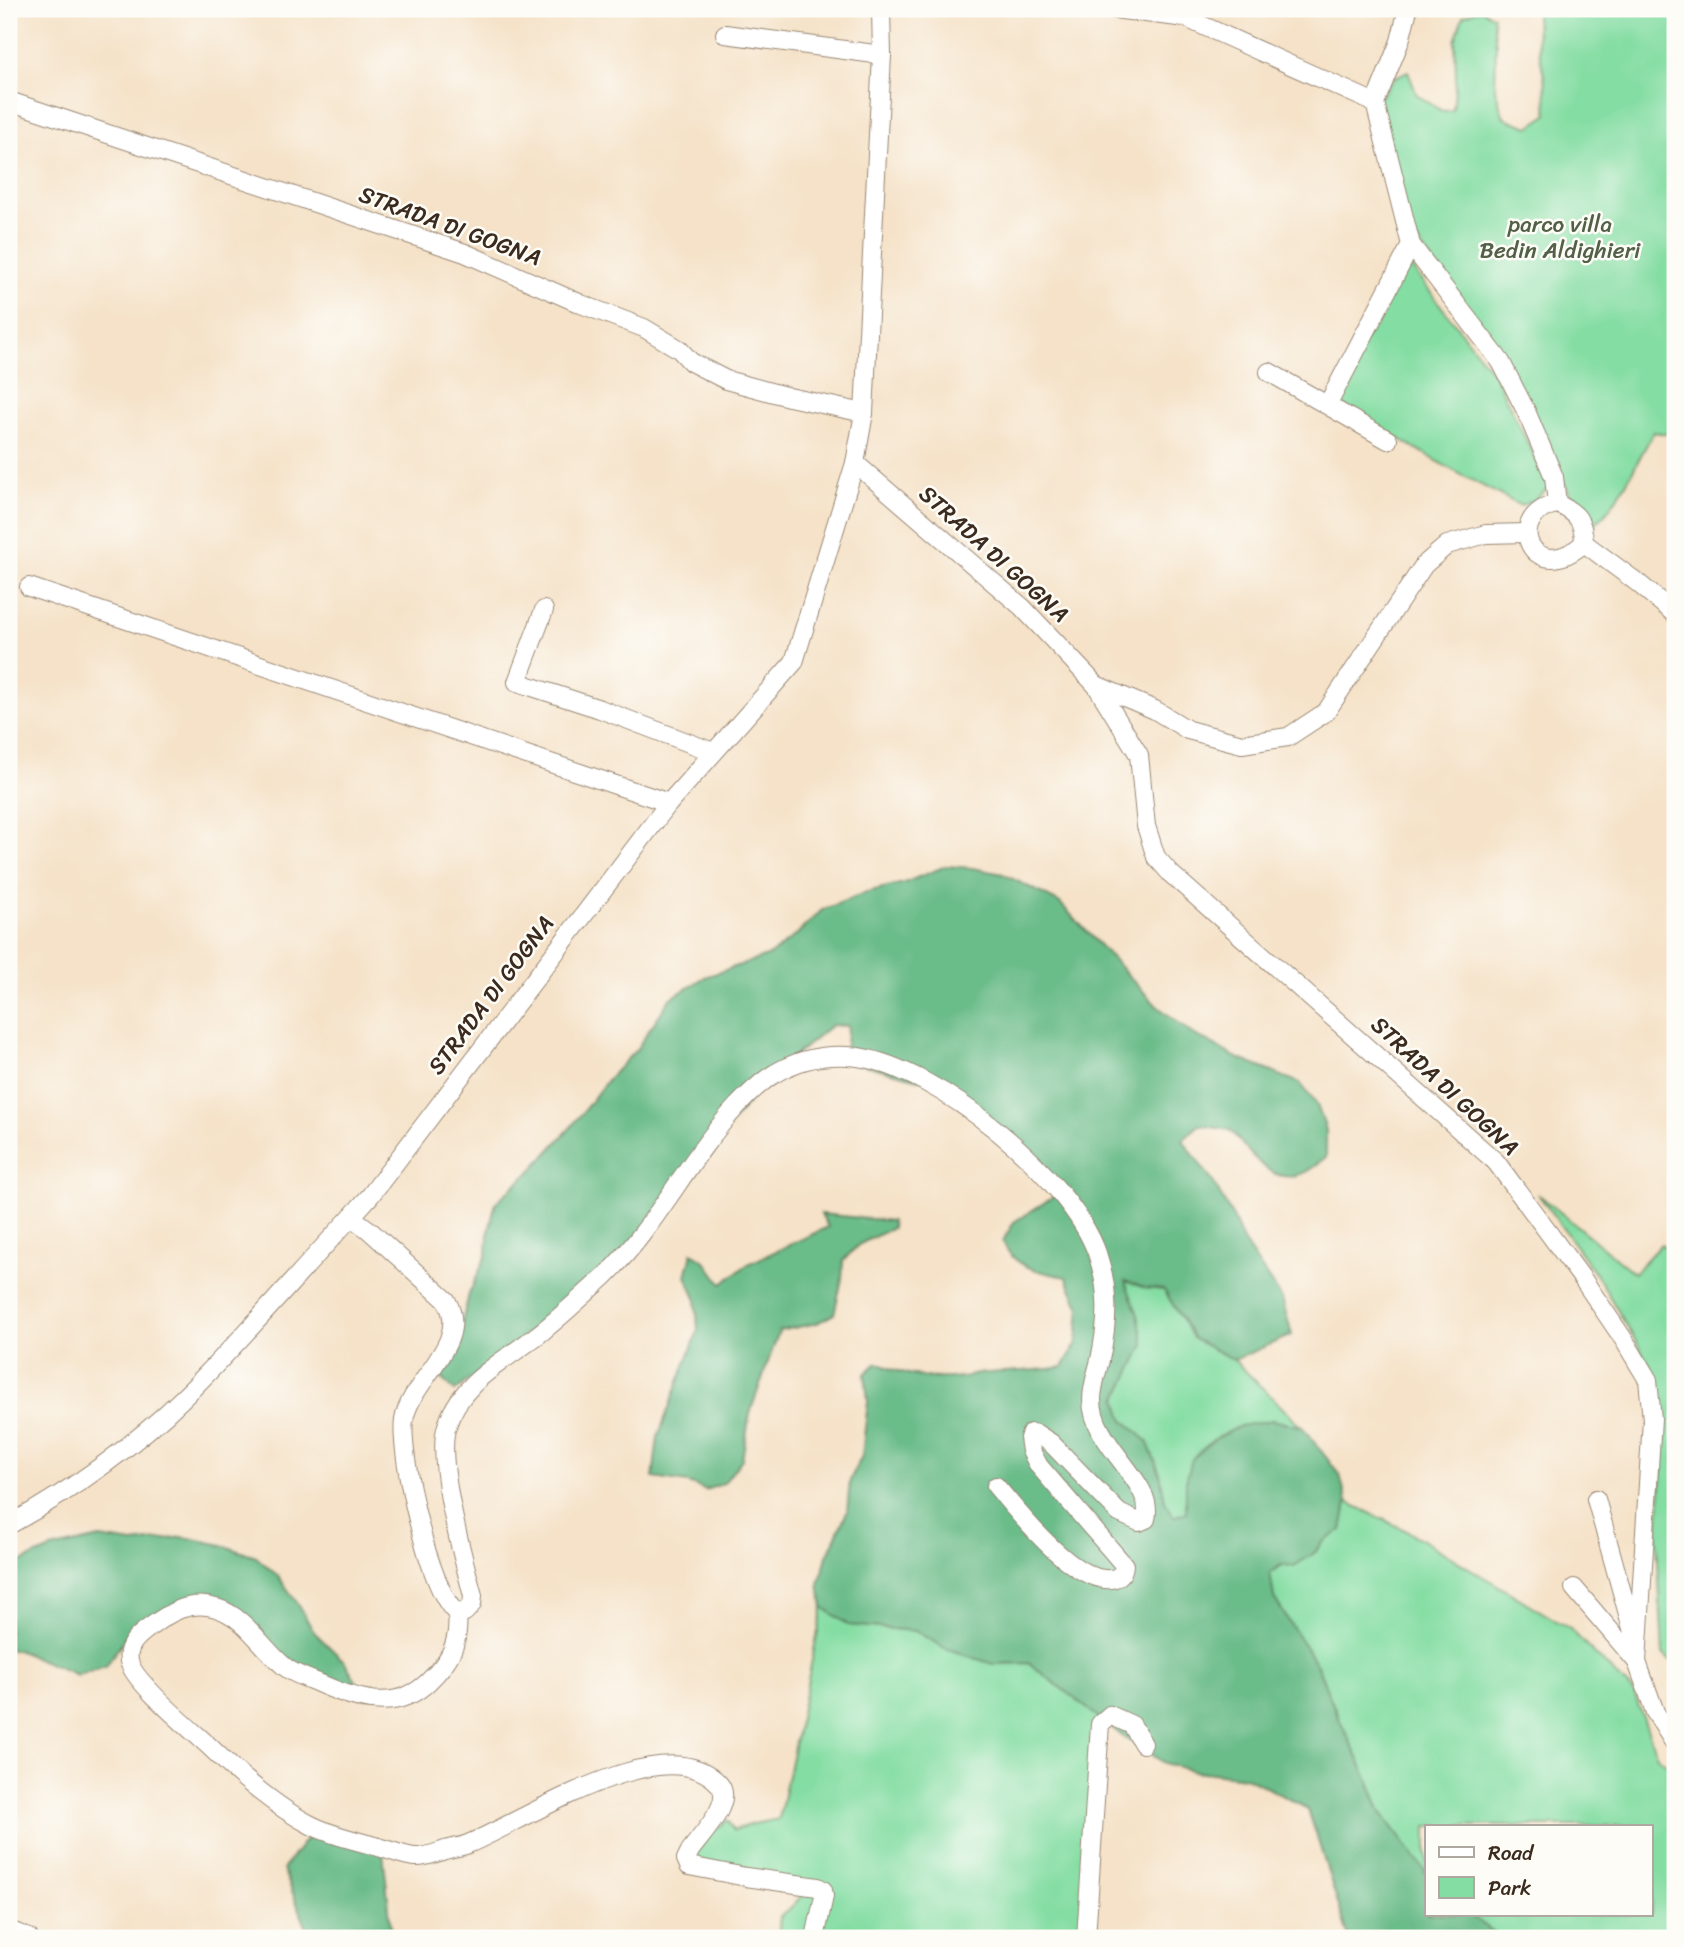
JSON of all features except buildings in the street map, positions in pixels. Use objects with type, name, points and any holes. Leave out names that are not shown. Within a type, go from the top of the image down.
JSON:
[{"type":"street","name":"STRADA DI GOGNA","points":[[9,1525],[52,1501],[118,1454],[184,1397],[351,1217],[370,1196],[668,803],[794,662],[855,463],[864,414],[882,55],[881,9]]},
{"type":"street","points":[[1114,9],[1186,18],[1375,103]]},
{"type":"street","points":[[1408,9],[1399,41],[1375,103],[1411,245],[1501,362],[1526,411],[1554,477],[1557,504]]},
{"type":"street","points":[[725,34],[882,55]]},
{"type":"street","name":"STRADA DI GOGNA","points":[[9,101],[465,253],[644,328],[679,349],[691,362],[726,380],[864,414]]},
{"type":"street","points":[[1328,404],[1411,245]]},
{"type":"street","points":[[1269,372],[1388,440]]},
{"type":"street","name":"STRADA DI GOGNA","points":[[855,463],[1022,607],[1096,685],[1139,755],[1146,826],[1156,857],[1171,874],[1496,1162],[1624,1340],[1648,1380],[1652,1419],[1637,1662]]},
{"type":"street","points":[[1557,504],[1578,517],[1584,528],[1584,544],[1572,554],[1556,560],[1541,557],[1530,546],[1527,533],[1530,522],[1545,507],[1557,504]]},
{"type":"street","name":"STRADA DI GOGNA","points":[[1096,685],[1156,710],[1188,730],[1242,744],[1288,737],[1326,712],[1423,565],[1447,545],[1486,534],[1527,533]]},
{"type":"street","points":[[1584,544],[1675,614]]},
{"type":"street","points":[[29,587],[668,803]]},
{"type":"street","points":[[544,610],[517,682],[600,709],[713,752]]},
{"type":"street","points":[[351,1217],[446,1300],[451,1309],[452,1330],[445,1348],[410,1403],[404,1418],[403,1438],[405,1464],[424,1541],[452,1609],[457,1613],[465,1612],[472,1604],[473,1596],[449,1493],[445,1452],[446,1431],[456,1405],[490,1368],[542,1332],[626,1254],[703,1146],[752,1090],[772,1075],[802,1060],[817,1056],[860,1057],[882,1064],[933,1087],[1015,1144],[1067,1201],[1084,1226],[1103,1275],[1108,1313],[1092,1401],[1101,1434],[1145,1495],[1148,1514],[1146,1519],[1139,1522],[1119,1513],[1051,1443],[1037,1434],[1031,1433],[1029,1438],[1031,1451],[1039,1466],[1124,1565],[1123,1572],[1118,1577],[1096,1578],[1081,1571],[1062,1556],[996,1486]]},
{"type":"street","points":[[617,1278],[629,1260],[626,1254]]},
{"type":"street","name":"STRADA DI GOGNA","points":[[1596,1500],[1633,1632],[1637,1662],[1655,1712],[1675,1744]]},
{"type":"street","name":"STRADA DI GOGNA","points":[[1574,1588],[1637,1662]]},
{"type":"street","points":[[457,1613],[458,1635],[444,1667],[419,1691],[404,1699],[384,1702],[367,1701],[295,1673],[285,1667],[249,1629],[221,1609],[205,1605],[190,1605],[168,1614],[137,1636],[130,1648],[128,1659],[133,1670],[155,1696],[232,1768],[272,1801],[313,1826],[418,1858],[467,1844],[591,1784],[654,1766],[670,1765],[704,1773],[719,1784],[724,1800],[721,1809],[690,1851],[686,1859],[689,1866],[818,1887],[824,1896],[815,1938]]},
{"type":"street","points":[[1086,1938],[1100,1724],[1110,1715],[1132,1725],[1143,1744]]},
{"type":"street","points":[[9,1930],[29,1938]]},
{"type":"green space","name":"parco villa Bedin Aldighieri","points":[[1480,9],[1493,16],[1496,47],[1495,89],[1504,118],[1529,127],[1547,115],[1545,81],[1537,39],[1536,9],[1675,9],[1675,435],[1654,432],[1620,493],[1594,524],[1571,496],[1507,363],[1403,222],[1375,103],[1395,77],[1408,71],[1417,95],[1442,111],[1453,110],[1455,41],[1463,16]]},
{"type":"green space","points":[[1408,263],[1495,376],[1549,487],[1536,499],[1521,506],[1452,470],[1332,399]]},
{"type":"green space","points":[[946,866],[972,868],[1003,874],[1059,902],[1157,1006],[1191,1033],[1237,1058],[1300,1083],[1317,1105],[1326,1130],[1326,1157],[1306,1172],[1291,1176],[1280,1175],[1261,1165],[1230,1130],[1199,1125],[1183,1140],[1213,1182],[1243,1241],[1282,1299],[1292,1335],[1234,1360],[1194,1339],[1164,1290],[1145,1288],[1125,1281],[1138,1315],[1144,1345],[1117,1399],[1123,1419],[1147,1441],[1160,1474],[1165,1502],[1174,1517],[1186,1512],[1186,1482],[1192,1459],[1213,1440],[1240,1426],[1272,1420],[1302,1427],[1340,1475],[1347,1502],[1342,1530],[1294,1566],[1281,1565],[1270,1573],[1274,1598],[1317,1666],[1380,1811],[1425,1871],[1425,1916],[1471,1916],[1502,1938],[1349,1938],[1308,1809],[1246,1777],[1194,1771],[1164,1763],[1121,1735],[1029,1663],[993,1664],[945,1648],[915,1631],[848,1625],[823,1607],[819,1584],[827,1556],[847,1512],[850,1480],[862,1456],[868,1401],[865,1374],[877,1363],[907,1374],[939,1378],[1063,1367],[1077,1343],[1080,1308],[1066,1277],[1037,1271],[1020,1263],[1007,1250],[1003,1241],[1014,1222],[1056,1195],[935,1083],[844,1060],[848,1026],[832,1025],[757,1092],[614,1264],[455,1391],[435,1373],[459,1335],[469,1294],[487,1254],[488,1235],[496,1202],[529,1173],[572,1126],[608,1079],[636,1050],[670,999],[705,977],[770,955],[822,910],[867,892],[904,883]]},
{"type":"green space","points":[[1538,1194],[1634,1273],[1661,1244],[1675,1254],[1675,1664],[1663,1654],[1657,1542],[1665,1434],[1658,1385],[1600,1280]]},
{"type":"green space","points":[[821,1214],[891,1221],[892,1228],[858,1245],[843,1261],[834,1314],[817,1323],[779,1331],[750,1413],[742,1459],[724,1483],[706,1490],[688,1483],[653,1478],[658,1437],[698,1331],[696,1298],[686,1276],[692,1253],[705,1261],[722,1284],[748,1264],[828,1227]]},
{"type":"green space","points":[[1124,1280],[1145,1288],[1164,1290],[1194,1339],[1234,1360],[1302,1427],[1272,1420],[1186,1482],[1186,1513],[1174,1517],[1165,1502],[1160,1474],[1147,1441],[1123,1419],[1117,1399],[1143,1345],[1138,1315]]},
{"type":"green space","points":[[1347,1502],[1409,1532],[1570,1629],[1634,1693],[1657,1756],[1675,1771],[1675,1938],[1502,1938],[1471,1916],[1652,1916],[1652,1825],[1425,1825],[1425,1872],[1423,1870],[1380,1811],[1317,1666],[1274,1598],[1269,1573],[1281,1565],[1313,1554],[1323,1542],[1342,1530]]},
{"type":"green space","points":[[184,1537],[222,1545],[256,1557],[278,1576],[314,1632],[345,1662],[366,1698],[280,1662],[212,1603],[145,1621],[127,1635],[106,1666],[77,1675],[17,1650],[9,1650],[9,1567],[51,1549],[100,1538],[133,1543]]},
{"type":"green space","points":[[823,1607],[848,1625],[915,1631],[945,1648],[993,1664],[1029,1663],[1104,1721],[1079,1938],[778,1938],[780,1917],[811,1886],[694,1869],[690,1851],[727,1820],[734,1830],[779,1819]]},
{"type":"green space","points":[[311,1833],[383,1851],[392,1938],[311,1938],[283,1869]]}]
